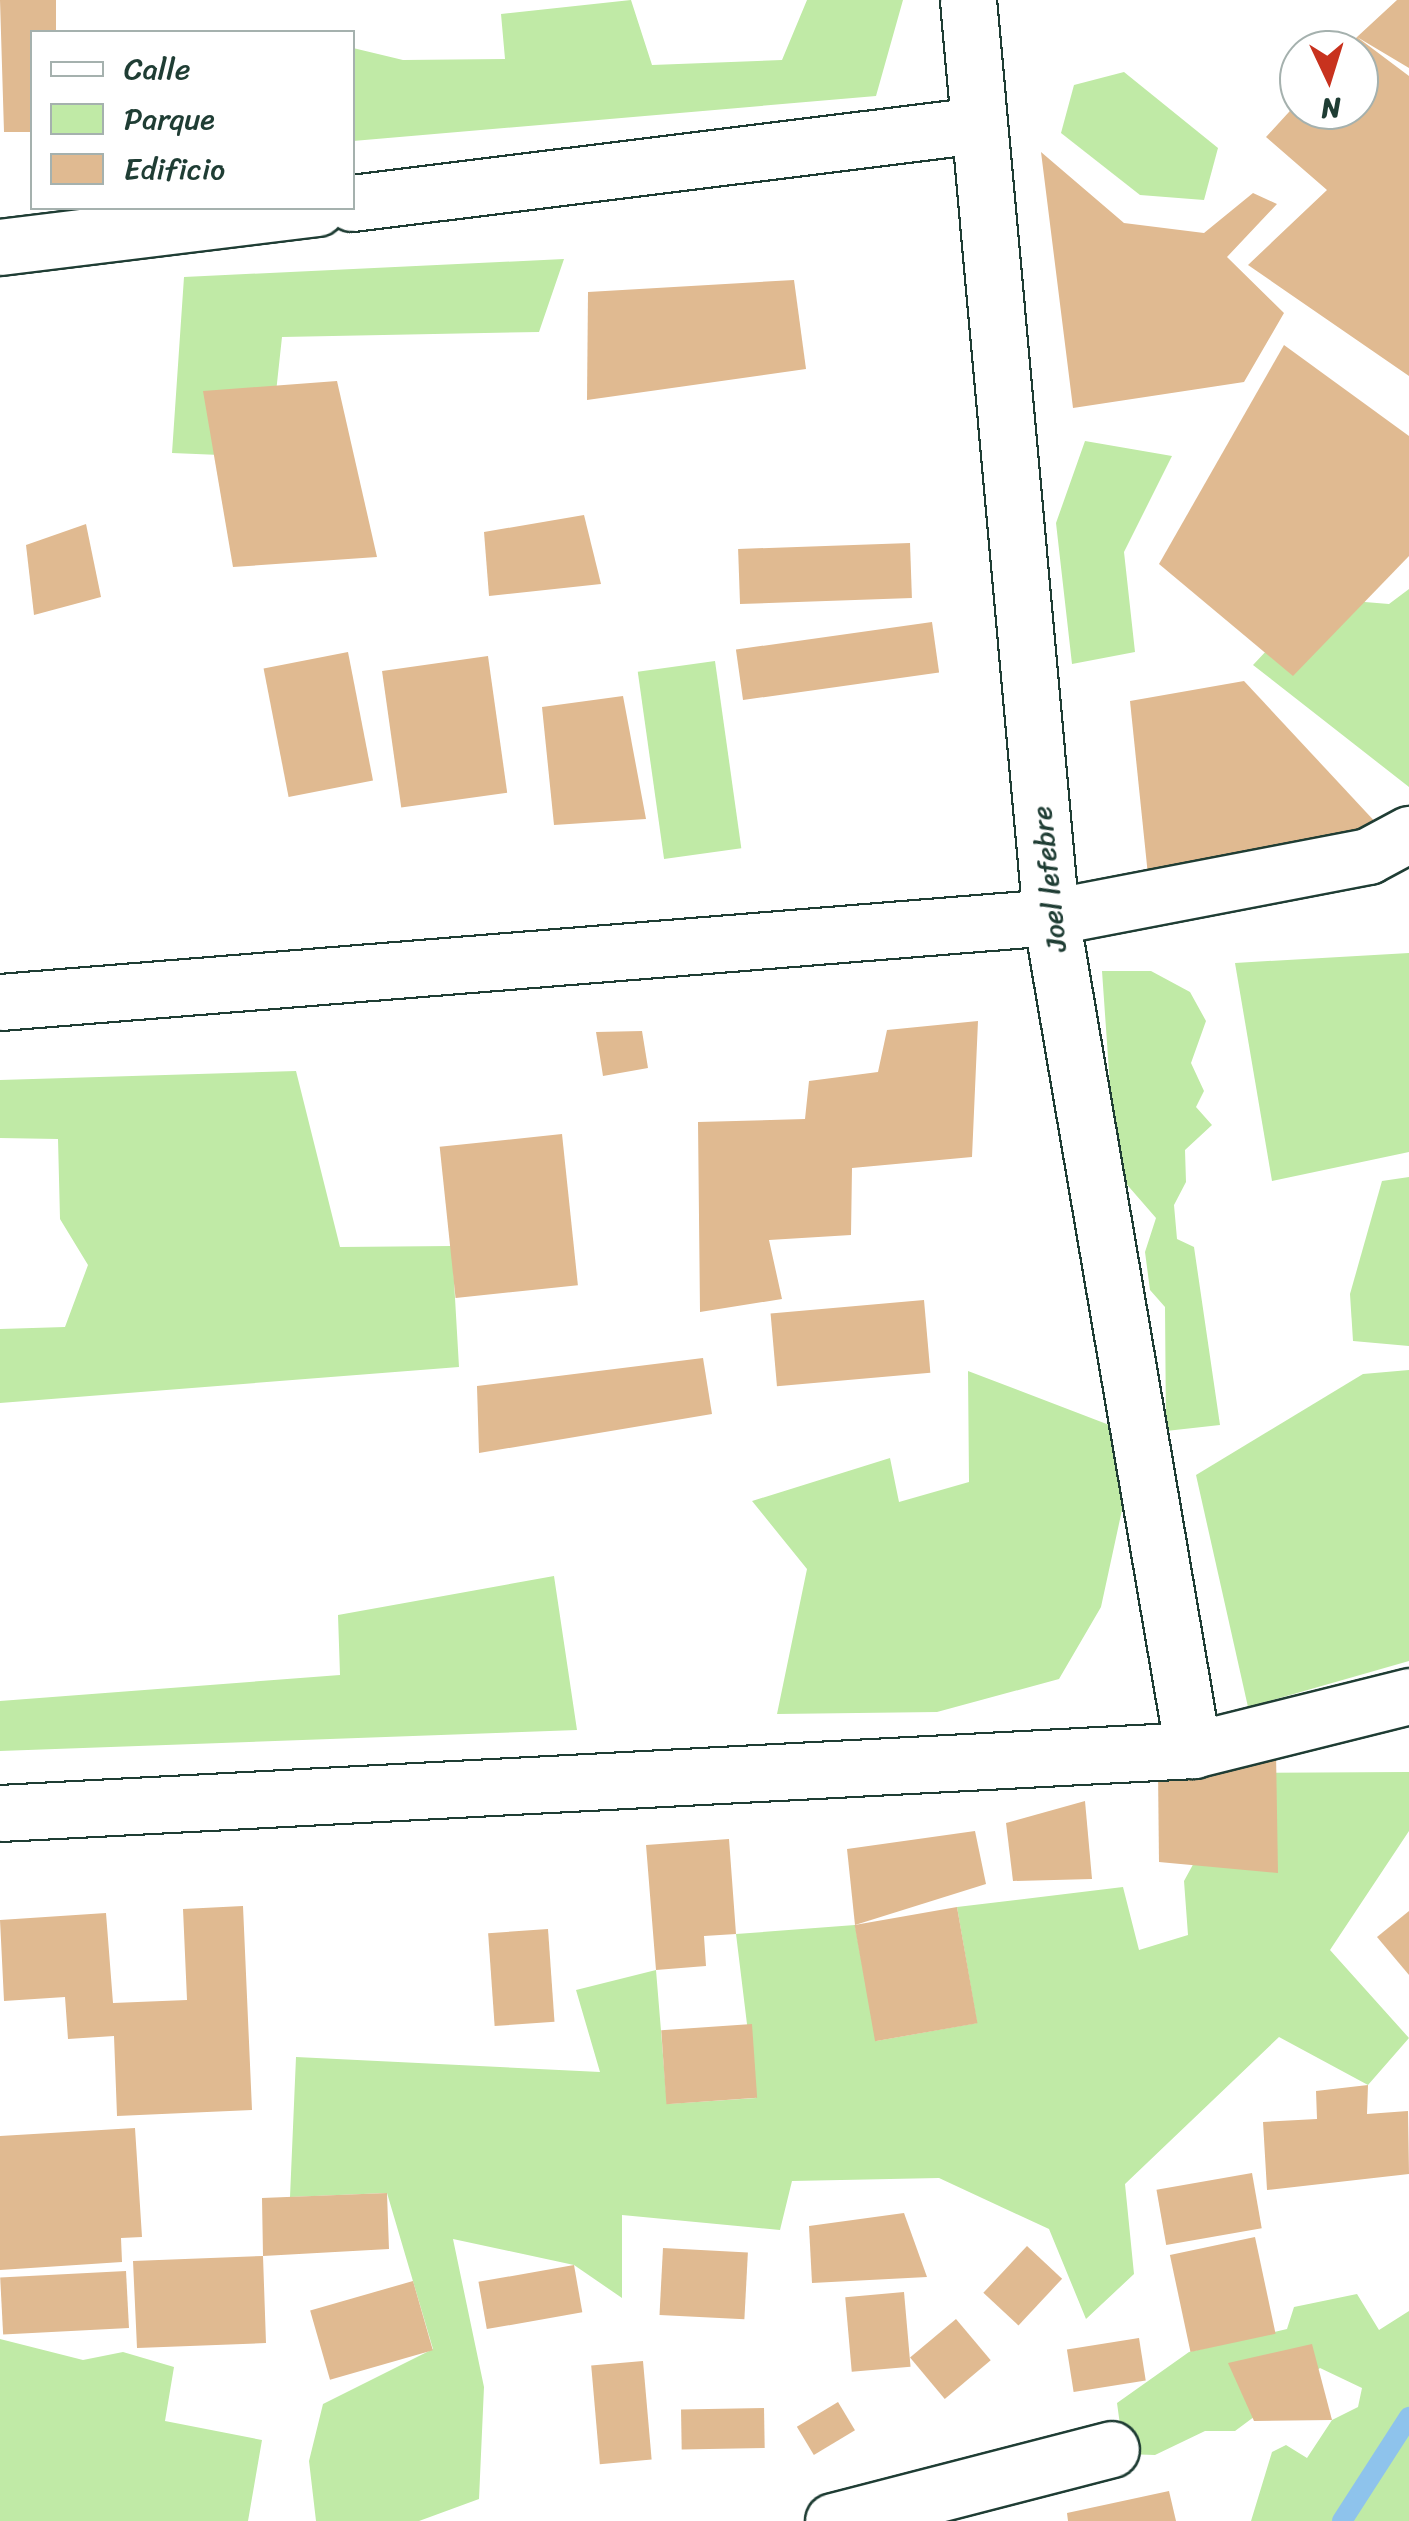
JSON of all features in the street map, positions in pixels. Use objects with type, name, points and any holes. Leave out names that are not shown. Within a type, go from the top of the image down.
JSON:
[{"type":"street","name":"Joel lefebre","points":[[968,0],[1051,917],[1193,1750]]},
{"type":"street","points":[[355,203],[978,125]]},
{"type":"street","points":[[0,247],[301,210]]},
{"type":"street","points":[[0,1002],[1051,917],[1368,856],[1409,834]]},
{"type":"street","points":[[0,1812],[1193,1750],[1409,1696]]},
{"type":"street","points":[[833,2521],[1111,2449]]},
{"type":"green space","points":[[631,0],[652,65],[782,60],[807,0],[903,0],[876,96],[355,141],[355,48],[403,60],[505,59],[501,14]]},
{"type":"green space","points":[[1124,72],[1218,148],[1204,200],[1140,195],[1061,133],[1074,85]]},
{"type":"green space","points":[[564,259],[539,332],[282,337],[269,457],[172,453],[184,277]]},
{"type":"green space","points":[[1085,441],[1172,456],[1124,552],[1135,652],[1072,664],[1056,523]]},
{"type":"green space","points":[[1409,589],[1409,787],[1253,665],[1316,598],[1389,604]]},
{"type":"green space","points":[[715,661],[741,848],[664,859],[638,672]]},
{"type":"green space","points":[[1409,953],[1409,1152],[1272,1181],[1235,963]]},
{"type":"green space","points":[[1102,971],[1151,971],[1190,992],[1206,1021],[1191,1063],[1204,1091],[1196,1107],[1212,1125],[1185,1150],[1186,1182],[1174,1205],[1177,1239],[1194,1247],[1220,1425],[1166,1431],[1165,1307],[1150,1290],[1145,1252],[1156,1218],[1116,1172]]},
{"type":"green space","points":[[296,1071],[340,1247],[452,1246],[459,1367],[0,1403],[0,1329],[65,1327],[88,1265],[60,1219],[58,1139],[0,1138],[0,1080]]},
{"type":"green space","points":[[1409,1177],[1409,1346],[1353,1341],[1350,1294],[1382,1181]]},
{"type":"green space","points":[[1409,1370],[1409,1661],[1248,1707],[1196,1475],[1363,1374]]},
{"type":"green space","points":[[968,1371],[1138,1436],[1101,1607],[1059,1679],[937,1712],[777,1714],[807,1569],[752,1501],[890,1458],[899,1502],[969,1482]]},
{"type":"green space","points":[[554,1576],[577,1730],[0,1751],[0,1701],[340,1675],[338,1615]]},
{"type":"green space","points":[[1409,1772],[1409,1831],[1330,1950],[1409,2038],[1368,2085],[1279,2037],[1125,2184],[1134,2274],[1086,2319],[1049,2229],[939,2178],[792,2181],[780,2230],[622,2215],[622,2298],[574,2265],[453,2239],[484,2387],[479,2499],[419,2521],[316,2521],[309,2461],[323,2404],[433,2349],[387,2193],[290,2197],[296,2057],[600,2072],[576,1990],[656,1970],[667,2104],[756,2098],[736,1934],[855,1925],[876,2041],[977,2023],[957,1907],[1123,1887],[1139,1950],[1188,1935],[1184,1881],[1243,1773]]},
{"type":"green space","points":[[1357,2294],[1379,2330],[1409,2311],[1409,2521],[1251,2521],[1272,2452],[1286,2445],[1307,2458],[1332,2420],[1358,2407],[1362,2388],[1320,2368],[1235,2431],[1205,2431],[1155,2455],[1124,2454],[1117,2403],[1189,2352],[1287,2329],[1294,2307]]},
{"type":"green space","points":[[0,2339],[83,2360],[123,2352],[174,2367],[165,2421],[262,2440],[248,2521],[0,2521]]},
{"type":"building","points":[[0,0],[56,0],[56,30],[30,30],[30,132],[4,132]]},
{"type":"building","points":[[1397,0],[1409,0],[1409,68],[1379,50],[1379,30],[1365,30]]},
{"type":"building","points":[[1379,54],[1409,76],[1409,376],[1248,265],[1327,190],[1266,137],[1279,123],[1279,130],[1379,130]]},
{"type":"building","points":[[1041,152],[1124,223],[1204,233],[1253,193],[1277,204],[1227,257],[1284,313],[1244,382],[1073,408]]},
{"type":"building","points":[[794,280],[806,369],[587,400],[588,292]]},
{"type":"building","points":[[1284,345],[1409,436],[1409,556],[1293,676],[1159,564]]},
{"type":"building","points":[[337,381],[377,557],[233,567],[203,391]]},
{"type":"building","points":[[584,515],[601,584],[489,596],[484,532]]},
{"type":"building","points":[[86,524],[101,597],[34,615],[26,545]]},
{"type":"building","points":[[910,543],[912,598],[740,604],[738,549]]},
{"type":"building","points":[[932,622],[939,673],[743,700],[736,650]]},
{"type":"building","points":[[348,652],[373,781],[289,797],[264,668]]},
{"type":"building","points":[[488,656],[507,793],[401,808],[382,671]]},
{"type":"building","points":[[1244,681],[1379,826],[1149,885],[1130,701]]},
{"type":"building","points":[[623,696],[646,819],[554,825],[542,707]]},
{"type":"building","points":[[978,1021],[972,1157],[852,1168],[851,1235],[769,1240],[782,1299],[700,1312],[698,1122],[805,1119],[809,1081],[878,1072],[887,1030]]},
{"type":"building","points":[[642,1031],[648,1068],[603,1076],[596,1032]]},
{"type":"building","points":[[562,1134],[578,1285],[456,1298],[440,1147]]},
{"type":"building","points":[[924,1300],[930,1373],[777,1386],[771,1313]]},
{"type":"building","points":[[703,1358],[712,1414],[479,1453],[477,1386]]},
{"type":"building","points":[[1276,1752],[1278,1873],[1159,1862],[1158,1770]]},
{"type":"building","points":[[1085,1801],[1092,1879],[1013,1881],[1006,1823]]},
{"type":"building","points":[[975,1831],[986,1884],[855,1925],[847,1849]]},
{"type":"building","points":[[729,1839],[736,1934],[704,1936],[706,1966],[656,1970],[646,1845]]},
{"type":"building","points":[[243,1906],[252,2110],[117,2116],[114,2036],[68,2039],[65,1997],[4,2001],[0,1920],[106,1913],[113,2003],[187,2000],[183,1909]]},
{"type":"building","points":[[957,1907],[977,2023],[875,2041],[855,1925]]},
{"type":"building","points":[[1409,1911],[1409,1975],[1377,1937]]},
{"type":"building","points":[[548,1929],[554,2022],[495,2026],[488,1933]]},
{"type":"building","points":[[752,2024],[757,2098],[666,2104],[661,2030]]},
{"type":"building","points":[[1368,2085],[1367,2114],[1408,2111],[1409,2174],[1267,2190],[1263,2122],[1317,2119],[1316,2091]]},
{"type":"building","points":[[135,2128],[142,2237],[121,2238],[122,2262],[0,2270],[0,2136]]},
{"type":"building","points":[[1252,2173],[1262,2228],[1166,2245],[1156,2190]]},
{"type":"building","points":[[387,2193],[389,2249],[263,2256],[262,2198]]},
{"type":"building","points":[[904,2213],[927,2277],[812,2283],[809,2226]]},
{"type":"building","points":[[1255,2237],[1276,2334],[1190,2352],[1170,2255]]},
{"type":"building","points":[[1027,2246],[1062,2279],[1018,2326],[983,2293]]},
{"type":"building","points":[[663,2248],[748,2252],[744,2319],[659,2315]]},
{"type":"building","points":[[263,2256],[266,2343],[137,2348],[133,2261]]},
{"type":"building","points":[[574,2265],[582,2312],[487,2329],[478,2282]]},
{"type":"building","points":[[126,2271],[129,2328],[3,2335],[0,2278]]},
{"type":"building","points":[[413,2281],[433,2350],[330,2380],[310,2310]]},
{"type":"building","points":[[904,2292],[911,2367],[852,2372],[845,2297]]},
{"type":"building","points":[[956,2319],[991,2360],[945,2399],[910,2358]]},
{"type":"building","points":[[1139,2338],[1146,2380],[1074,2392],[1067,2349]]},
{"type":"building","points":[[1312,2344],[1332,2420],[1254,2421],[1228,2363]]},
{"type":"building","points":[[643,2361],[652,2460],[600,2464],[591,2366]]},
{"type":"building","points":[[838,2402],[855,2430],[814,2455],[797,2427]]},
{"type":"building","points":[[764,2408],[765,2448],[682,2449],[681,2409]]},
{"type":"building","points":[[1169,2491],[1176,2521],[1068,2521],[1067,2513]]},
{"type":"waterway","points":[[1342,2521],[1409,2417]]}]
